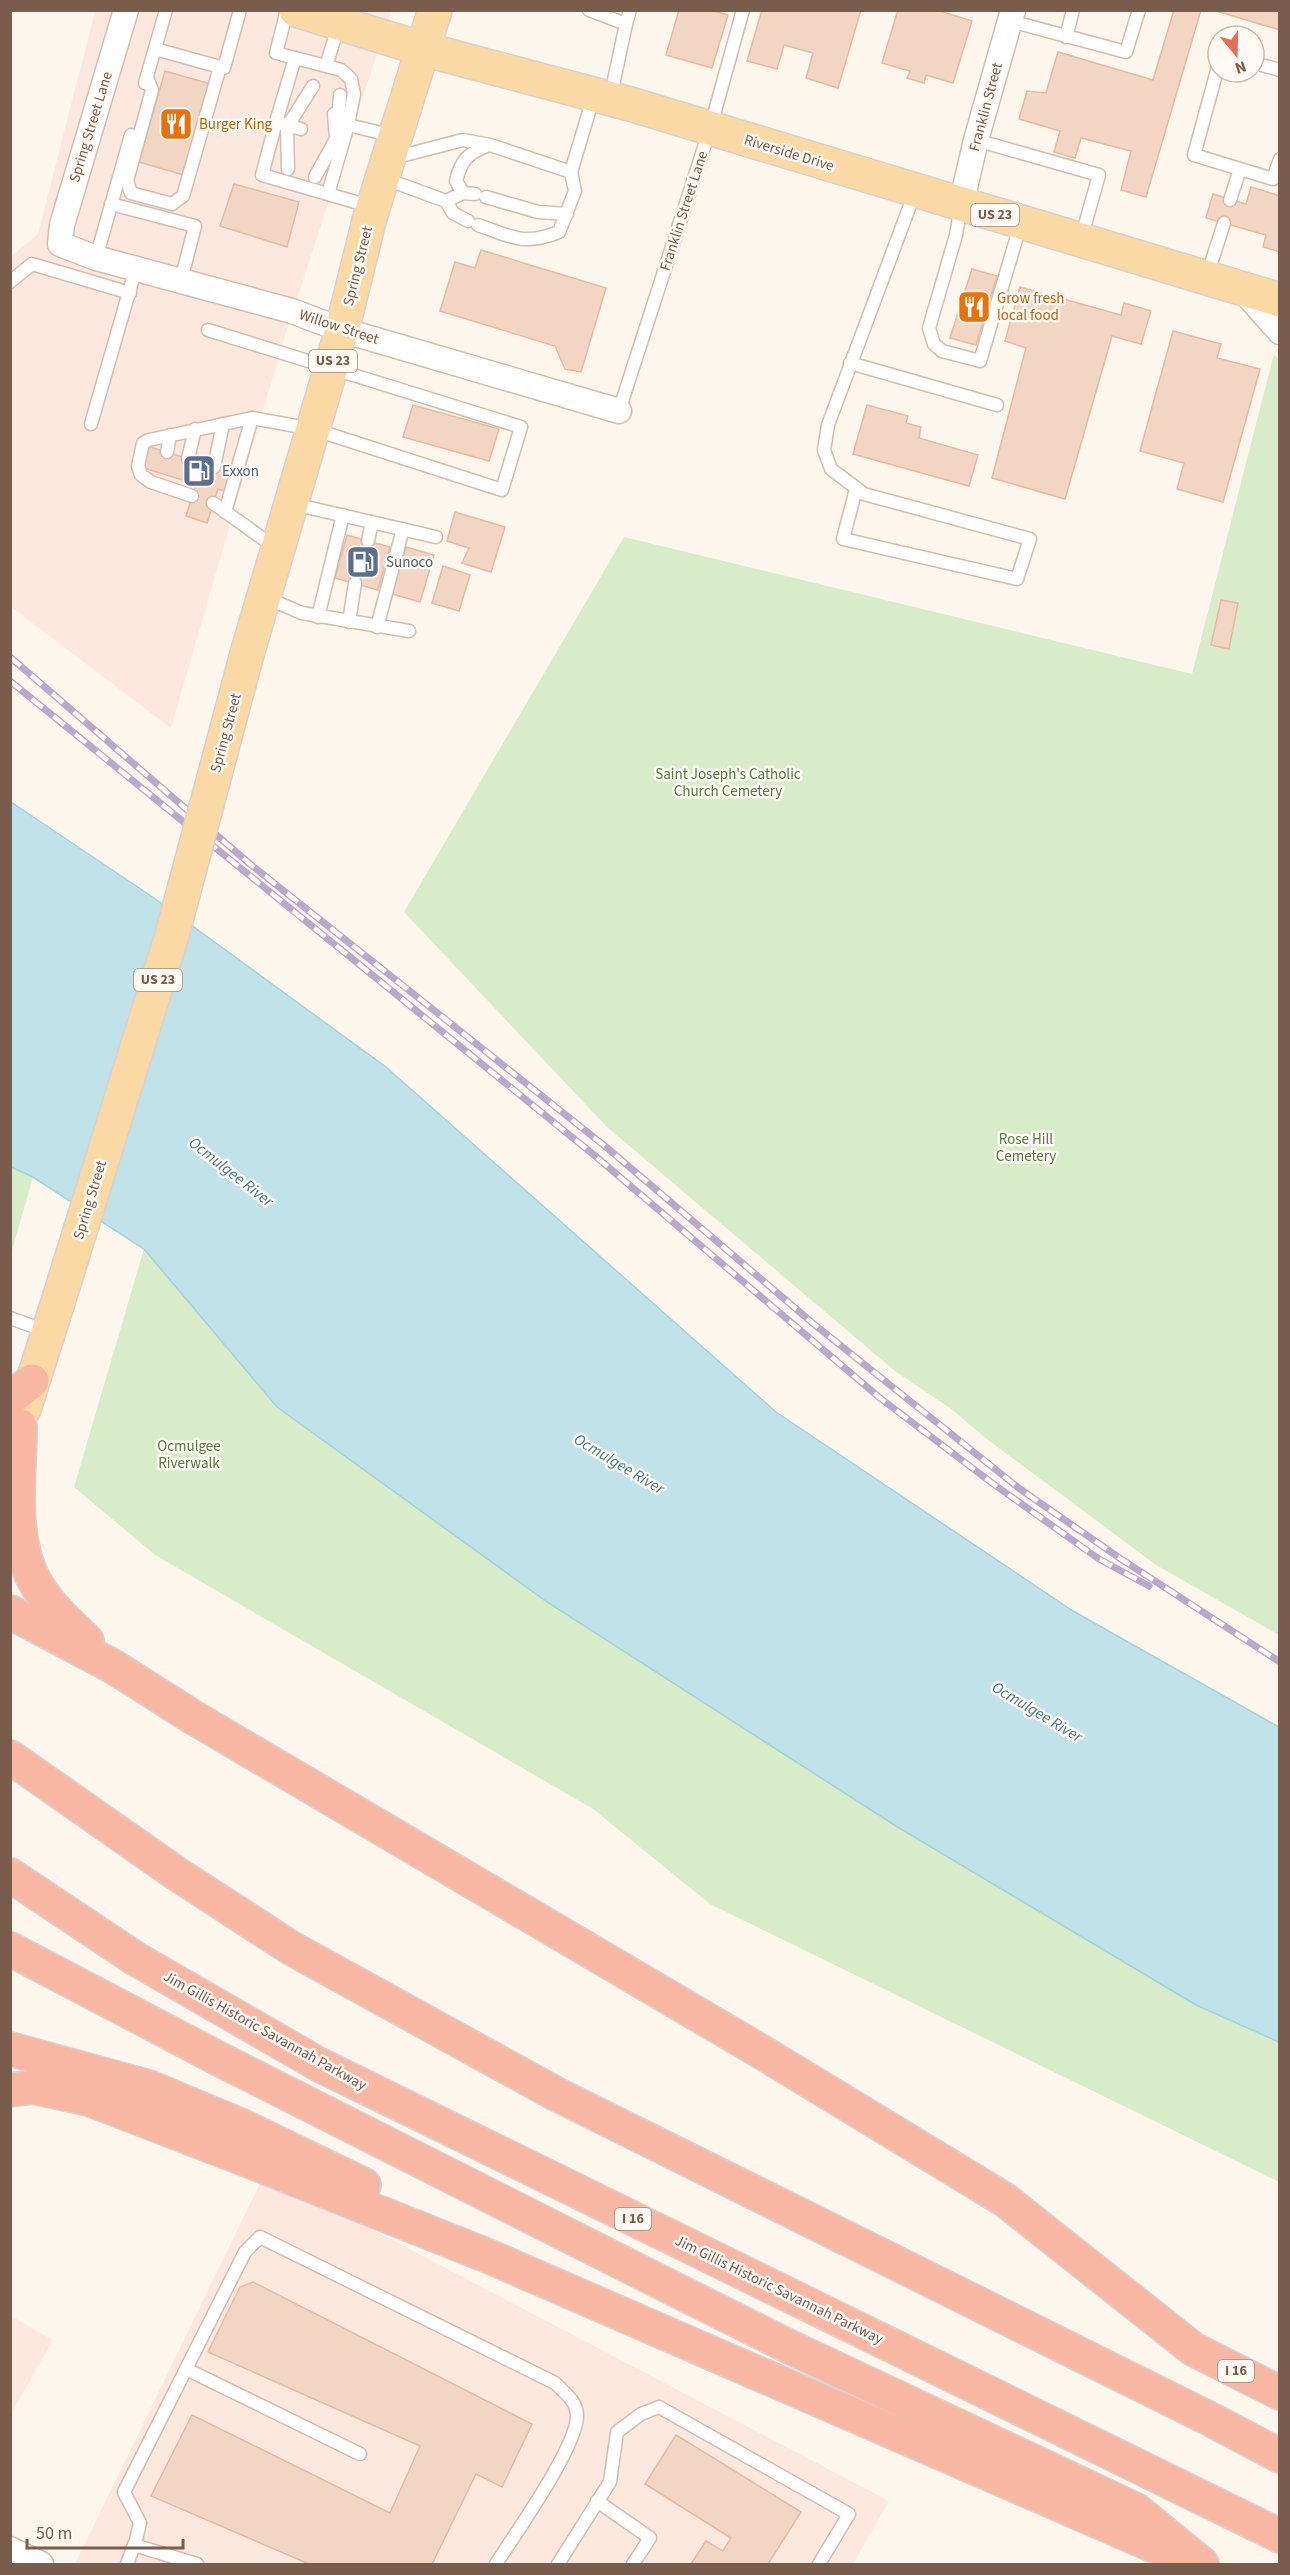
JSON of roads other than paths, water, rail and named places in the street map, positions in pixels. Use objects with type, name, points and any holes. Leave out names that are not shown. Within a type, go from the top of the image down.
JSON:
[{"type":"highway","points":[[18,1415],[21,1537],[26,1563],[36,1583],[56,1610],[114,1667]]},
{"type":"highway","points":[[10,1612],[114,1667]]},
{"type":"highway","name":"I 16","points":[[114,1667],[191,1716],[765,2054],[1005,2200],[1193,2349],[1280,2393]]},
{"type":"highway","points":[[22,1765],[177,1874],[291,1948],[556,2094],[1280,2456]]},
{"type":"highway","name":"Jim Gillis Historic Savannah Parkway","points":[[10,1875],[136,1959],[318,2064],[1276,2535]]},
{"type":"highway","points":[[10,1949],[223,2061],[794,2349],[1136,2510],[1202,2565]]},
{"type":"highway","points":[[10,2049],[149,2087],[242,2126],[369,2187],[488,2256]]},
{"type":"highway","points":[[10,2090],[33,2087],[89,2099],[488,2256],[1197,2565]]},
{"type":"main road","name":"Riverside Drive","points":[[296,10],[423,49],[602,96],[1280,300]]},
{"type":"main road","name":"Spring Street","points":[[18,1415],[54,1317],[172,935],[247,654],[342,330],[385,170],[435,10]]},
{"type":"street","name":"Spring Street Lane","points":[[60,244],[62,225],[126,10]]},
{"type":"street","name":"Franklin Street","points":[[962,205],[976,140],[1012,16]]},
{"type":"street","name":"Willow Street","points":[[60,244],[96,258],[292,312],[342,330],[619,411]]},
{"type":"street","points":[[1240,287],[1280,332]]},
{"type":"street","points":[[10,2549],[41,2565]]},
{"type":"lane","points":[[96,258],[166,10]]},
{"type":"lane","points":[[155,49],[224,68],[240,10]]},
{"type":"lane","points":[[287,10],[276,53],[341,70],[351,79],[354,94],[348,125],[320,158]]},
{"type":"lane","points":[[589,10],[626,24]]},
{"type":"lane","points":[[348,125],[385,170],[446,201],[453,213],[473,223],[518,239],[539,241],[559,232],[567,214],[575,191],[571,172],[602,96],[630,10]]},
{"type":"lane","name":"Franklin Street Lane","points":[[619,411],[710,129],[743,10]]},
{"type":"lane","points":[[1065,37],[1073,10]]},
{"type":"lane","points":[[1012,16],[1065,37],[1126,52],[1139,10]]},
{"type":"lane","points":[[326,66],[340,23]]},
{"type":"lane","points":[[295,58],[281,125],[262,175],[328,194],[463,140],[490,145],[571,172]]},
{"type":"lane","points":[[147,78],[152,90],[127,181],[131,193],[172,204],[183,196],[220,67]]},
{"type":"lane","points":[[1214,84],[1194,155],[1273,179],[1280,159]]},
{"type":"lane","points":[[288,169],[281,125],[313,86]]},
{"type":"lane","points":[[328,194],[340,95]]},
{"type":"lane","points":[[281,125],[308,105]]},
{"type":"lane","points":[[315,177],[335,139],[334,114]]},
{"type":"lane","points":[[281,125],[301,129]]},
{"type":"lane","points":[[281,125],[294,151]]},
{"type":"lane","points":[[976,140],[1099,175],[1081,240]]},
{"type":"lane","points":[[490,145],[476,150],[460,164],[456,181],[475,194],[538,212],[567,214]]},
{"type":"lane","points":[[1230,200],[1240,169]]},
{"type":"lane","points":[[856,489],[843,539],[1017,579],[1030,539],[864,494],[831,469],[824,450],[828,425],[915,191]]},
{"type":"lane","points":[[446,201],[475,194]]},
{"type":"lane","points":[[111,204],[195,226],[181,280]]},
{"type":"lane","points":[[962,205],[956,235],[929,328],[934,344],[942,351],[980,361],[1021,223]]},
{"type":"lane","points":[[1206,277],[1224,223]]},
{"type":"lane","points":[[10,282],[33,264],[129,293]]},
{"type":"lane","points":[[91,424],[136,268]]},
{"type":"lane","points":[[185,489],[160,479],[141,475],[138,466],[143,443],[195,429],[252,418],[313,429],[502,490],[521,427],[208,330]]},
{"type":"lane","points":[[850,363],[997,405]]},
{"type":"lane","points":[[225,512],[252,418]]},
{"type":"lane","points":[[214,466],[223,424]]},
{"type":"lane","points":[[188,459],[195,429]]},
{"type":"lane","points":[[166,452],[170,435]]},
{"type":"lane","points":[[213,503],[277,549]]},
{"type":"lane","points":[[292,503],[436,537]]},
{"type":"lane","points":[[318,617],[343,515]]},
{"type":"lane","points":[[368,541],[372,522]]},
{"type":"lane","points":[[377,627],[403,529]]},
{"type":"lane","points":[[349,622],[355,584]]},
{"type":"lane","points":[[265,597],[302,613],[318,617],[409,632]]},
{"type":"lane","points":[[10,1318],[54,1317]]},
{"type":"lane","points":[[127,2565],[140,2523],[124,2492],[245,2252],[260,2237],[555,2383],[574,2401],[577,2417],[568,2450],[496,2565]]},
{"type":"lane","points":[[186,2368],[360,2454]]},
{"type":"lane","points":[[558,2565],[610,2482],[616,2432],[641,2414],[659,2407],[849,2514],[819,2565]]},
{"type":"lane","points":[[597,2501],[650,2538],[633,2565]]},
{"type":"lane","points":[[134,2545],[197,2565]]},
{"type":"water","name":"Ocmulgee River","points":[[11,802],[154,898],[386,1067],[776,1412],[1073,1611],[1279,1727],[1279,2042],[1196,2005],[896,1826],[547,1602],[277,1407],[144,1249],[33,1177],[11,1167]]},
{"type":"railway","points":[[10,657],[250,864],[606,1147],[815,1325],[1020,1489],[1121,1559],[1280,1662]]},
{"type":"railway","points":[[10,681],[594,1155],[880,1398],[992,1483],[1099,1559],[1149,1586]]},
{"type":"place","name":"Burger King","points":[[176,124]]},
{"type":"place","name":"Grow fresh local food","points":[[974,307]]},
{"type":"place","name":"Exxon","points":[[199,471]]},
{"type":"place","name":"Sunoco","points":[[363,562]]},
{"type":"park label","name":"Saint Joseph's Catholic Church Cemetery","points":[[728,782]]},
{"type":"park label","name":"Rose Hill Cemetery","points":[[1026,1148]]},
{"type":"park label","name":"Ocmulgee Riverwalk","points":[[189,1454]]}]
